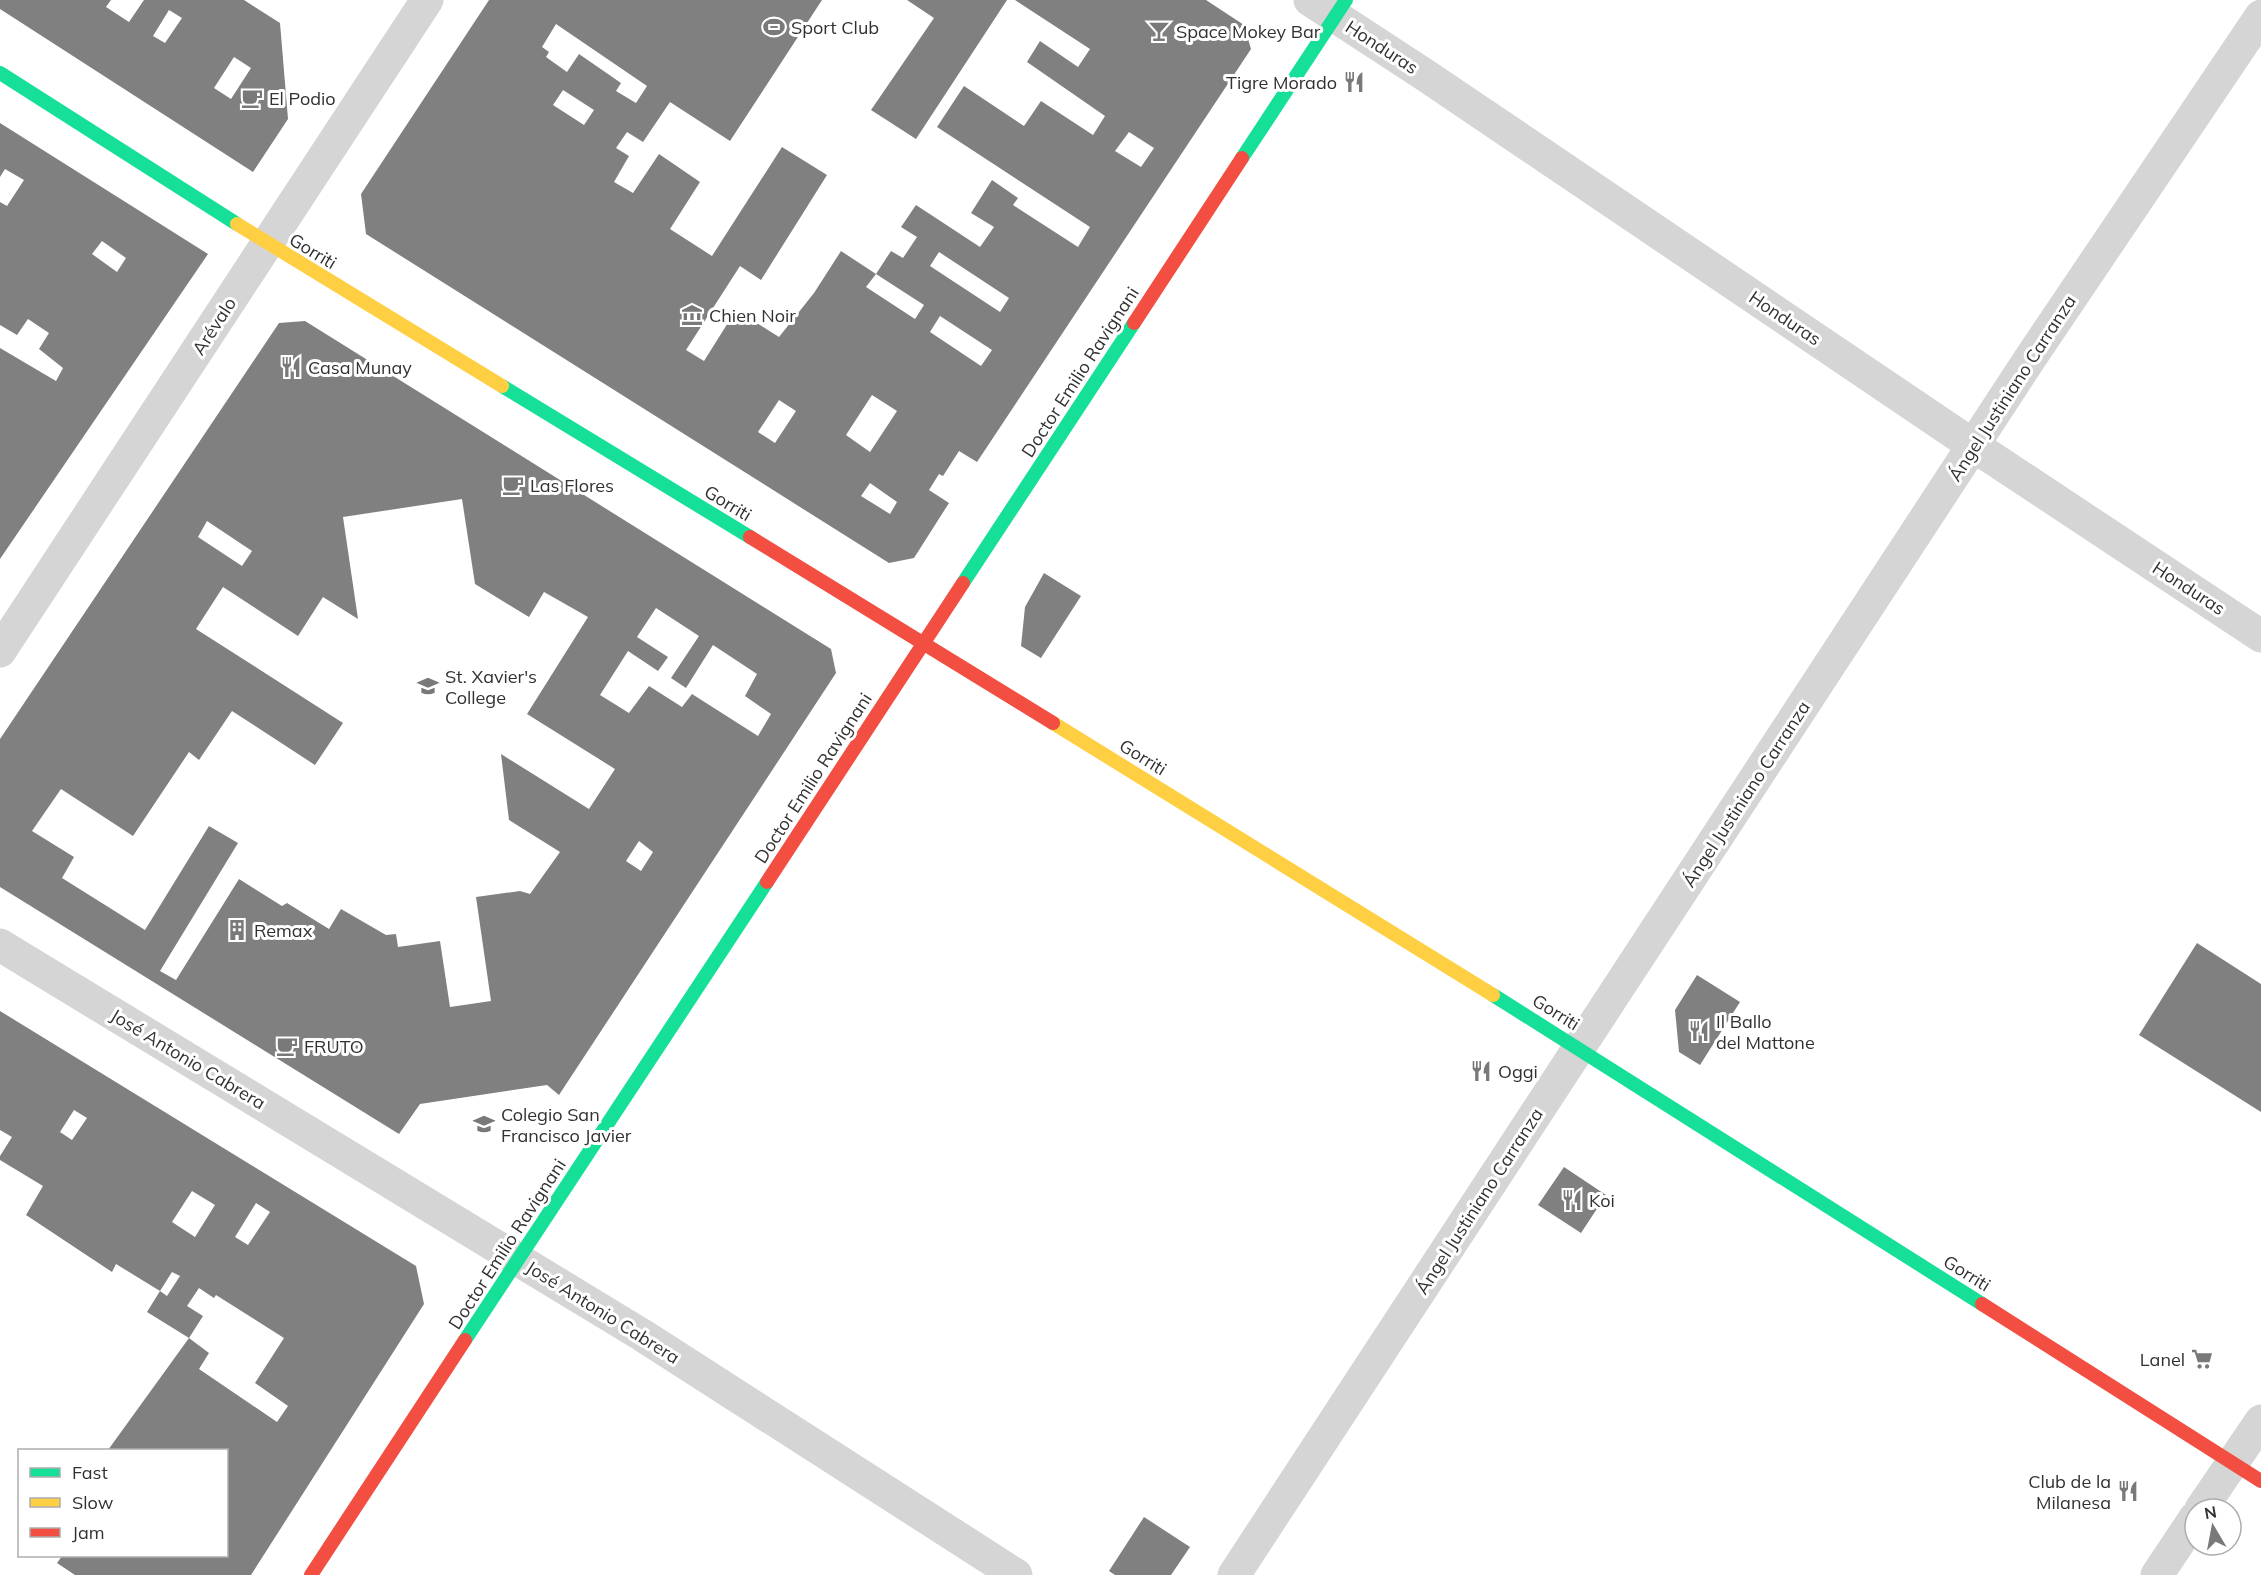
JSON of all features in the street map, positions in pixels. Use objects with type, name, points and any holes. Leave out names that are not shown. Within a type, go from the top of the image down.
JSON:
[{"type":"street","name":"Arévalo","points":[[0,651],[427,0]]},
{"type":"street","name":"Honduras","points":[[1330,5],[1425,75],[1974,446],[2261,636]]},
{"type":"street","name":"Doctor Emilio Ravignani","points":[[311,1575],[924,643],[1330,5]]},
{"type":"street","name":"Ángel Justiniano Carranza","points":[[1234,1575],[2031,357],[2261,16]]},
{"type":"street","name":"Gorriti","points":[[0,73],[268,244],[924,643],[1579,1048],[2261,1481]]},
{"type":"street","name":"José Antonio Cabrera","points":[[0,945],[642,1335],[1016,1575]]},
{"type":"street","points":[[2209,1497],[2261,1420]]},
{"type":"street","points":[[2157,1575],[2183,1536]]},
{"type":"building","points":[[0,0],[111,0],[106,7],[129,22],[144,0],[244,0],[280,23],[288,119],[253,172],[0,9]],"holes":[[[169,10],[182,18],[165,43],[153,36]],[[234,57],[251,68],[231,99],[214,88]]]},
{"type":"building","points":[[489,0],[822,0],[730,141],[670,102],[643,142],[627,132],[616,148],[629,156],[614,182],[633,193],[659,154],[700,182],[670,229],[712,256],[782,147],[827,175],[761,280],[740,266],[686,350],[704,361],[736,310],[779,337],[814,293],[841,251],[876,274],[891,251],[903,258],[917,237],[901,227],[916,205],[980,247],[994,227],[971,213],[992,180],[1018,198],[1013,205],[1078,247],[1090,227],[937,127],[964,86],[1024,126],[1041,101],[1093,135],[1105,116],[1027,62],[1040,41],[1078,67],[1090,49],[1015,0],[1206,0],[1244,25],[1251,49],[977,462],[959,451],[943,476],[939,474],[929,490],[949,503],[914,558],[889,563],[366,234],[361,194]],"holes":[[[556,24],[647,86],[636,103],[616,91],[621,83],[579,54],[567,72],[546,57],[549,52],[542,47]],[[563,90],[594,110],[584,125],[553,105]],[[1129,132],[1154,148],[1141,167],[1115,151]],[[939,252],[1009,298],[1000,312],[930,266]],[[876,274],[924,305],[915,319],[866,287]],[[940,316],[992,350],[981,366],[930,332]],[[872,395],[897,411],[870,452],[846,435]],[[779,400],[796,411],[775,443],[758,432]],[[870,483],[897,502],[890,514],[861,496]]]},
{"type":"building","points":[[907,0],[1007,0],[916,139],[871,110],[934,18]]},
{"type":"building","points":[[0,123],[208,254],[0,559],[0,348],[56,381],[63,368],[39,349],[49,333],[28,319],[17,335],[0,325],[0,202],[7,206],[24,180],[5,169],[0,177]],"holes":[[[102,241],[126,258],[117,272],[92,254]]]},
{"type":"building","points":[[305,321],[831,649],[836,673],[559,1095],[547,1085],[420,1104],[399,1134],[0,887],[0,739],[279,323]],"holes":[[[462,499],[475,584],[529,617],[544,592],[588,617],[527,714],[615,769],[589,809],[501,754],[509,820],[560,852],[530,894],[520,891],[476,897],[491,1001],[450,1007],[440,941],[398,947],[396,934],[386,935],[341,909],[329,929],[287,903],[282,906],[239,879],[176,980],[160,971],[238,843],[209,826],[145,930],[62,878],[74,857],[32,831],[61,789],[133,836],[189,752],[199,760],[232,711],[315,765],[343,723],[196,629],[223,587],[298,636],[323,597],[358,619],[343,517]],[[207,521],[252,551],[242,566],[198,537]],[[656,608],[699,636],[671,678],[686,688],[713,645],[757,674],[745,696],[771,714],[758,736],[692,694],[682,707],[649,686],[629,713],[600,695],[628,651],[658,671],[668,657],[637,637]],[[639,841],[653,852],[641,871],[626,861]]]},
{"type":"building","points":[[1044,573],[1081,596],[1041,658],[1021,646],[1025,607]]},
{"type":"building","points":[[2197,943],[2261,984],[2261,1112],[2139,1035]]},
{"type":"building","name":"Il Ballo del Mattone","points":[[1697,975],[1740,1002],[1700,1065],[1679,1052],[1675,1010]]},
{"type":"building","points":[[0,1011],[416,1266],[424,1304],[251,1575],[75,1575],[57,1563],[61,1557],[228,1557],[228,1449],[109,1449],[189,1338],[147,1312],[160,1291],[116,1264],[112,1272],[26,1215],[43,1186],[0,1160],[0,1156],[12,1137],[0,1130]],"holes":[[[74,1110],[87,1118],[72,1140],[60,1132]],[[192,1191],[215,1205],[195,1237],[172,1222]],[[256,1203],[270,1212],[248,1245],[235,1237]],[[172,1272],[180,1276],[167,1296],[160,1291]],[[199,1288],[214,1298],[216,1295],[284,1338],[255,1383],[288,1406],[277,1422],[199,1369],[209,1353],[189,1338],[203,1316],[187,1306]]]},
{"type":"building","name":"Koi","points":[[1564,1167],[1606,1195],[1581,1233],[1538,1205]]},
{"type":"building","points":[[1144,1517],[1190,1547],[1171,1575],[1115,1575],[1109,1571]]},
{"type":"traffic: fast","points":[[1242,158],[1346,0]]},
{"type":"traffic: fast","points":[[0,73],[237,224]]},
{"type":"traffic: fast","points":[[963,583],[1134,323]]},
{"type":"traffic: fast","points":[[502,386],[750,537]]},
{"type":"traffic: fast","points":[[465,1340],[767,882]]},
{"type":"traffic: fast","points":[[1493,995],[1982,1304]]},
{"type":"traffic: slow","points":[[237,224],[502,386]]},
{"type":"traffic: slow","points":[[1053,723],[1493,995]]},
{"type":"traffic: jam","points":[[1134,323],[1242,158]]},
{"type":"traffic: jam","points":[[750,537],[1053,723]]},
{"type":"traffic: jam","points":[[767,882],[963,583]]},
{"type":"traffic: jam","points":[[1982,1304],[2261,1481]]},
{"type":"traffic: jam","points":[[311,1575],[465,1340]]},
{"type":"place","name":"Sport Club","points":[[774,27]]},
{"type":"place","name":"Space Mokey Bar","points":[[1159,31]]},
{"type":"place","name":"Tigre Morado","points":[[1354,82]]},
{"type":"place","name":"El Podio","points":[[252,98]]},
{"type":"place","name":"Chien Noir","points":[[692,315]]},
{"type":"place","name":"Casa Munay","points":[[291,367]]},
{"type":"place","name":"Las Flores","points":[[513,485]]},
{"type":"place","name":"St. Xavier's College","points":[[428,686]]},
{"type":"place","name":"Remax","points":[[237,930]]},
{"type":"place","name":"Il Ballo del Mattone","points":[[1699,1031]]},
{"type":"place","name":"FRUTO","points":[[287,1046]]},
{"type":"place","name":"Oggi","points":[[1481,1071]]},
{"type":"place","name":"Colegio San Francisco Javier","points":[[484,1124]]},
{"type":"place","name":"Koi","points":[[1572,1200]]},
{"type":"place","name":"Lanel","points":[[2202,1359]]},
{"type":"place","name":"Club de la Milanesa","points":[[2128,1491]]}]
